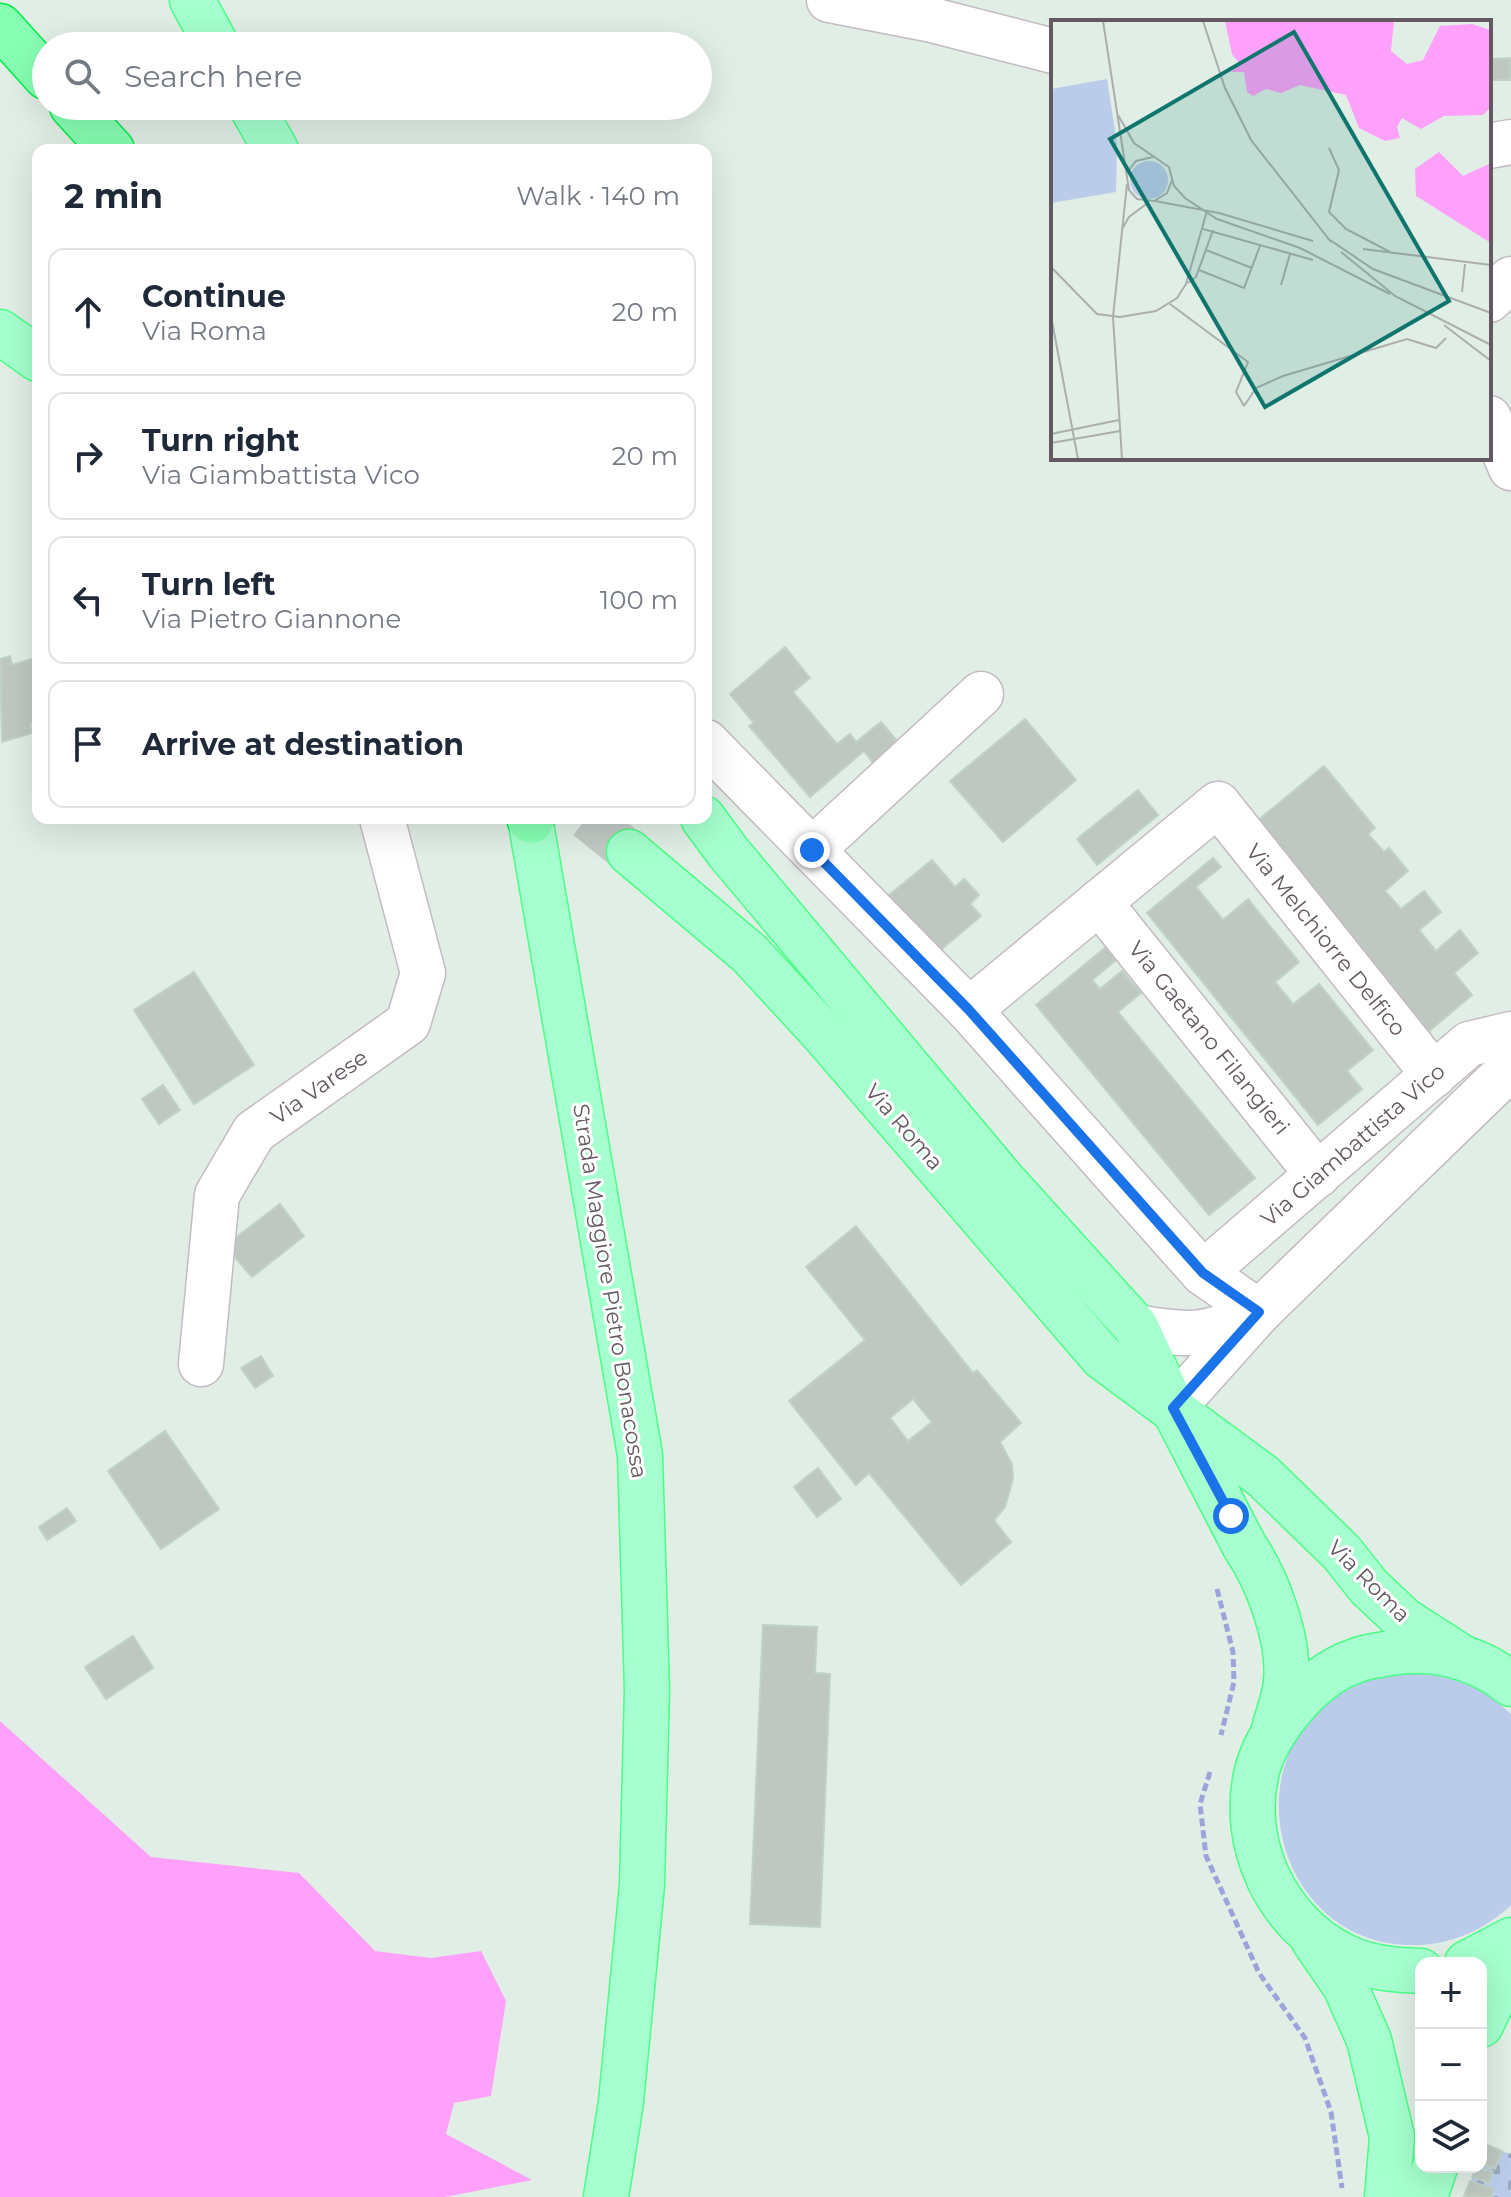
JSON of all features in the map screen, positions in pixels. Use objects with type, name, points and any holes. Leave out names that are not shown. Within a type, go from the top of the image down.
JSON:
[{"type":"highway","points":[[0,26],[32,61]]},
{"type":"highway","points":[[85,120],[107,144]]},
{"type":"main road","points":[[192,0],[209,32]]},
{"type":"main road","points":[[259,120],[273,144]]},
{"type":"main road","points":[[0,332],[32,355]]},
{"type":"main road","name":"Strada Maggiore Pietro Bonacossa","points":[[531,824],[640,1455],[647,1690],[642,1885],[621,2102],[606,2197]]},
{"type":"main road","points":[[707,824],[992,1168],[1136,1327],[1173,1408]]},
{"type":"main road","name":"Via Roma","points":[[629,852],[750,954],[820,1030],[1102,1357],[1264,1477],[1342,1553],[1369,1587],[1404,1620],[1495,1671]]},
{"type":"main road","name":"Via Roma","points":[[1173,1408],[1245,1547],[1260,1568],[1282,1630],[1287,1680],[1274,1729]]},
{"type":"main road","points":[[1387,2197],[1392,2137],[1369,2040],[1345,1986],[1308,1932],[1279,1898],[1260,1859],[1252,1815],[1257,1771],[1274,1729],[1308,1688],[1354,1661],[1406,1650],[1495,1671]]},
{"type":"main road","points":[[1308,1932],[1344,1956],[1386,1970],[1415,1971]]},
{"type":"main road","points":[[1478,1957],[1511,1940]]},
{"type":"main road","points":[[1487,2012],[1511,1961]]},
{"type":"main road","points":[[1425,2197],[1433,2173]]},
{"type":"street","points":[[829,0],[932,20],[1051,50]]},
{"type":"street","points":[[1491,146],[1511,142]]},
{"type":"street","points":[[1491,298],[1511,279]]},
{"type":"street","points":[[1491,423],[1511,468]]},
{"type":"street","points":[[812,850],[981,694]]},
{"type":"street","points":[[712,748],[969,1010],[1203,1273],[1259,1312]]},
{"type":"street","name":"Via Melchiorre Delfico","points":[[1099,902],[1218,804],[1434,1075]]},
{"type":"street","name":"Via Varese","points":[[201,1364],[217,1195],[254,1132],[408,1023],[423,973],[384,824]]},
{"type":"street","points":[[969,1010],[1099,902]]},
{"type":"street","name":"Via Gaetano Filangieri","points":[[1099,902],[1318,1175]]},
{"type":"street","name":"Via Giambattista Vico","points":[[1203,1273],[1469,1044],[1511,1034]]},
{"type":"street","points":[[1173,1408],[1259,1312],[1496,1082],[1511,1072]]},
{"type":"street","points":[[1136,1327],[1182,1335],[1226,1327],[1259,1312]]},
{"type":"green space","points":[[1402,1673],[1433,1675],[1461,1682],[1487,1695],[1511,1714],[1511,1905],[1468,1934],[1431,1944],[1368,1938],[1329,1915],[1300,1882],[1283,1840],[1279,1796],[1289,1753],[1314,1714],[1355,1685]]},
{"type":"green space","points":[[1487,2145],[1511,2152],[1511,2197],[1465,2197],[1474,2173],[1487,2173]]},
{"type":"shaded area","points":[[0,1721],[151,1857],[299,1873],[375,1951],[431,1958],[481,1951],[506,2001],[491,2096],[454,2103],[446,2134],[532,2180],[445,2197],[0,2197]]},
{"type":"building","points":[[1511,58],[1511,80],[1491,80],[1491,59]]},
{"type":"building","points":[[785,647],[810,678],[793,692],[837,744],[850,734],[856,742],[881,722],[898,742],[873,763],[864,751],[810,797],[749,726],[754,723],[730,694]]},
{"type":"building","points":[[10,656],[12,665],[32,659],[32,733],[2,742],[0,659]]},
{"type":"building","points":[[1025,719],[1076,780],[1003,842],[950,781]]},
{"type":"building","points":[[1324,766],[1375,828],[1368,834],[1384,852],[1389,848],[1408,871],[1385,891],[1401,909],[1424,891],[1441,912],[1419,930],[1436,951],[1460,930],[1478,953],[1454,973],[1472,995],[1428,1032],[1256,822]]},
{"type":"building","points":[[1138,790],[1158,815],[1097,865],[1077,839]]},
{"type":"building","points":[[1213,858],[1221,867],[1196,887],[1223,920],[1248,899],[1299,962],[1275,982],[1293,1004],[1319,984],[1373,1050],[1347,1071],[1362,1089],[1318,1125],[1147,913]]},
{"type":"building","points":[[932,860],[955,887],[964,879],[979,895],[970,904],[981,916],[937,953],[888,896]]},
{"type":"building","points":[[1106,947],[1116,960],[1092,980],[1100,989],[1122,971],[1141,993],[1118,1012],[1255,1178],[1209,1215],[1036,1005]]},
{"type":"building","points":[[194,972],[254,1065],[194,1104],[134,1010]]},
{"type":"building","points":[[163,1085],[180,1110],[159,1124],[142,1099]]},
{"type":"building","points":[[280,1204],[304,1236],[252,1277],[225,1246]]},
{"type":"building","points":[[856,1226],[973,1373],[977,1370],[1021,1423],[1000,1442],[1012,1464],[1013,1479],[1005,1507],[994,1520],[1011,1542],[961,1585],[869,1473],[856,1485],[789,1401],[865,1340],[806,1267]],"holes":[[[913,1399],[932,1422],[908,1441],[890,1418]]]},
{"type":"building","points":[[261,1356],[273,1376],[255,1388],[241,1368]]},
{"type":"building","points":[[165,1431],[219,1509],[161,1549],[108,1471]]},
{"type":"building","points":[[818,1468],[841,1499],[817,1517],[794,1487]]},
{"type":"building","points":[[67,1508],[76,1521],[47,1540],[39,1527]]},
{"type":"building","points":[[763,1625],[817,1627],[815,1673],[830,1674],[820,1927],[750,1924]]},
{"type":"building","points":[[133,1636],[153,1668],[106,1699],[85,1667]]},
{"type":"building","points":[[1487,2145],[1502,2151],[1495,2169],[1487,2166]]},
{"type":"building","points":[[1493,2172],[1489,2183],[1472,2177],[1474,2173]]},
{"type":"building","points":[[1470,2181],[1494,2189],[1491,2197],[1464,2196]]},
{"type":"tunnel","points":[[594,824],[629,852]]},
{"type":"route","points":[[812,850],[969,1010],[1203,1273],[1259,1312],[1173,1408],[1231,1516]]}]
